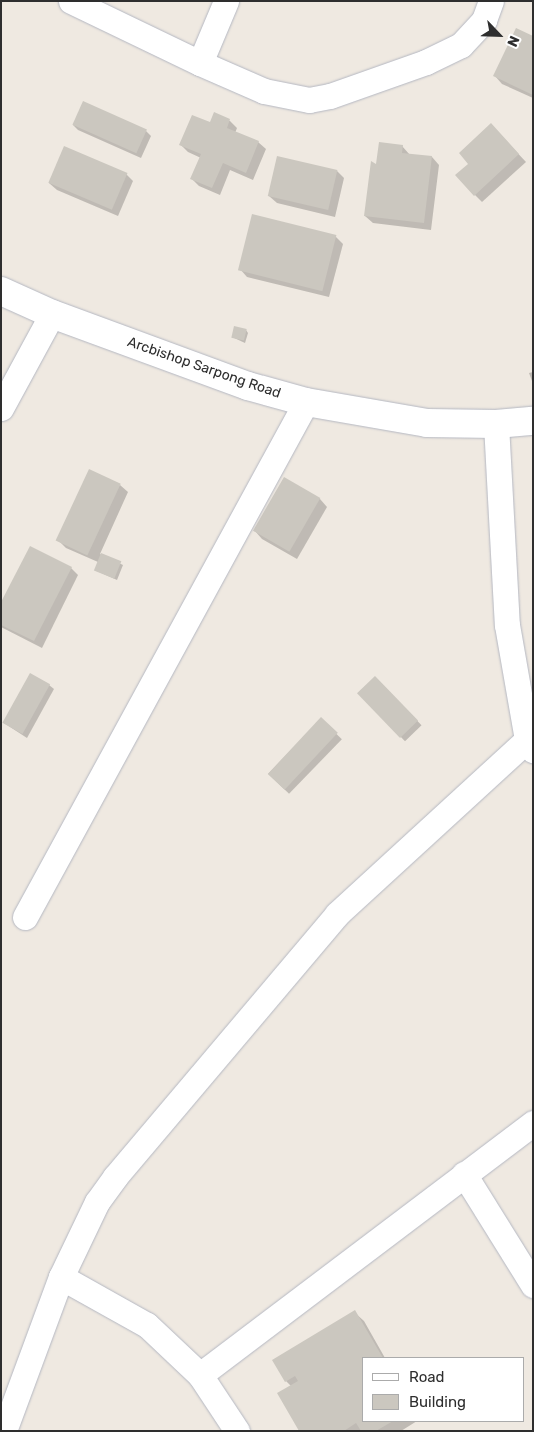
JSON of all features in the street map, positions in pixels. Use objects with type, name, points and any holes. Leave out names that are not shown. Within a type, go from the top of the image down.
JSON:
[{"type":"street","points":[[72,1],[200,63],[264,91],[309,100],[330,96],[426,62],[462,45],[484,20],[491,1]]},
{"type":"street","points":[[200,63],[226,1]]},
{"type":"street","name":"Arcbishop Sarpong Road","points":[[1,291],[52,314],[248,386],[306,402],[427,423],[496,424],[533,421]]},
{"type":"street","points":[[1,408],[52,314]]},
{"type":"street","points":[[25,917],[306,402]]},
{"type":"street","points":[[4,1431],[61,1277],[97,1202],[115,1177],[337,914],[530,745],[507,625],[496,424]]},
{"type":"street","points":[[200,1375],[338,1273],[464,1174],[533,1123]]},
{"type":"street","points":[[464,1174],[533,1286]]},
{"type":"street","points":[[61,1277],[147,1325],[200,1375],[237,1431]]},
{"type":"building","points":[[516,28],[533,36],[533,95],[493,76]]},
{"type":"building","points":[[83,101],[147,129],[136,153],[72,125]]},
{"type":"building","points":[[214,112],[230,119],[227,128],[259,141],[246,173],[223,163],[212,188],[190,179],[201,154],[179,145],[192,115],[210,122]]},
{"type":"building","points":[[491,123],[519,154],[474,196],[455,175],[468,164],[459,153]]},
{"type":"building","points":[[379,142],[403,145],[402,153],[432,156],[424,223],[364,216],[371,161],[376,164]]},
{"type":"building","points":[[64,146],[128,173],[112,210],[48,183]]},
{"type":"building","points":[[277,156],[337,170],[328,210],[268,196]]},
{"type":"building","points":[[252,214],[336,235],[322,291],[238,270]]},
{"type":"building","points":[[234,326],[247,329],[244,341],[231,338]]},
{"type":"building","points":[[89,469],[121,484],[87,555],[56,541]]},
{"type":"building","points":[[284,477],[320,498],[289,552],[253,531]]},
{"type":"building","points":[[30,546],[72,567],[34,641],[1,625],[1,602]]},
{"type":"building","points":[[101,553],[121,561],[114,579],[94,571]]},
{"type":"building","points":[[30,673],[50,684],[22,734],[2,723]]},
{"type":"building","points":[[375,676],[418,721],[400,738],[357,693]]},
{"type":"building","points":[[321,717],[338,733],[285,790],[268,774]]},
{"type":"building","points":[[355,1310],[382,1357],[362,1357],[362,1422],[391,1422],[376,1431],[361,1431],[356,1423],[344,1431],[299,1431],[277,1393],[298,1381],[295,1376],[285,1382],[272,1360]]}]
